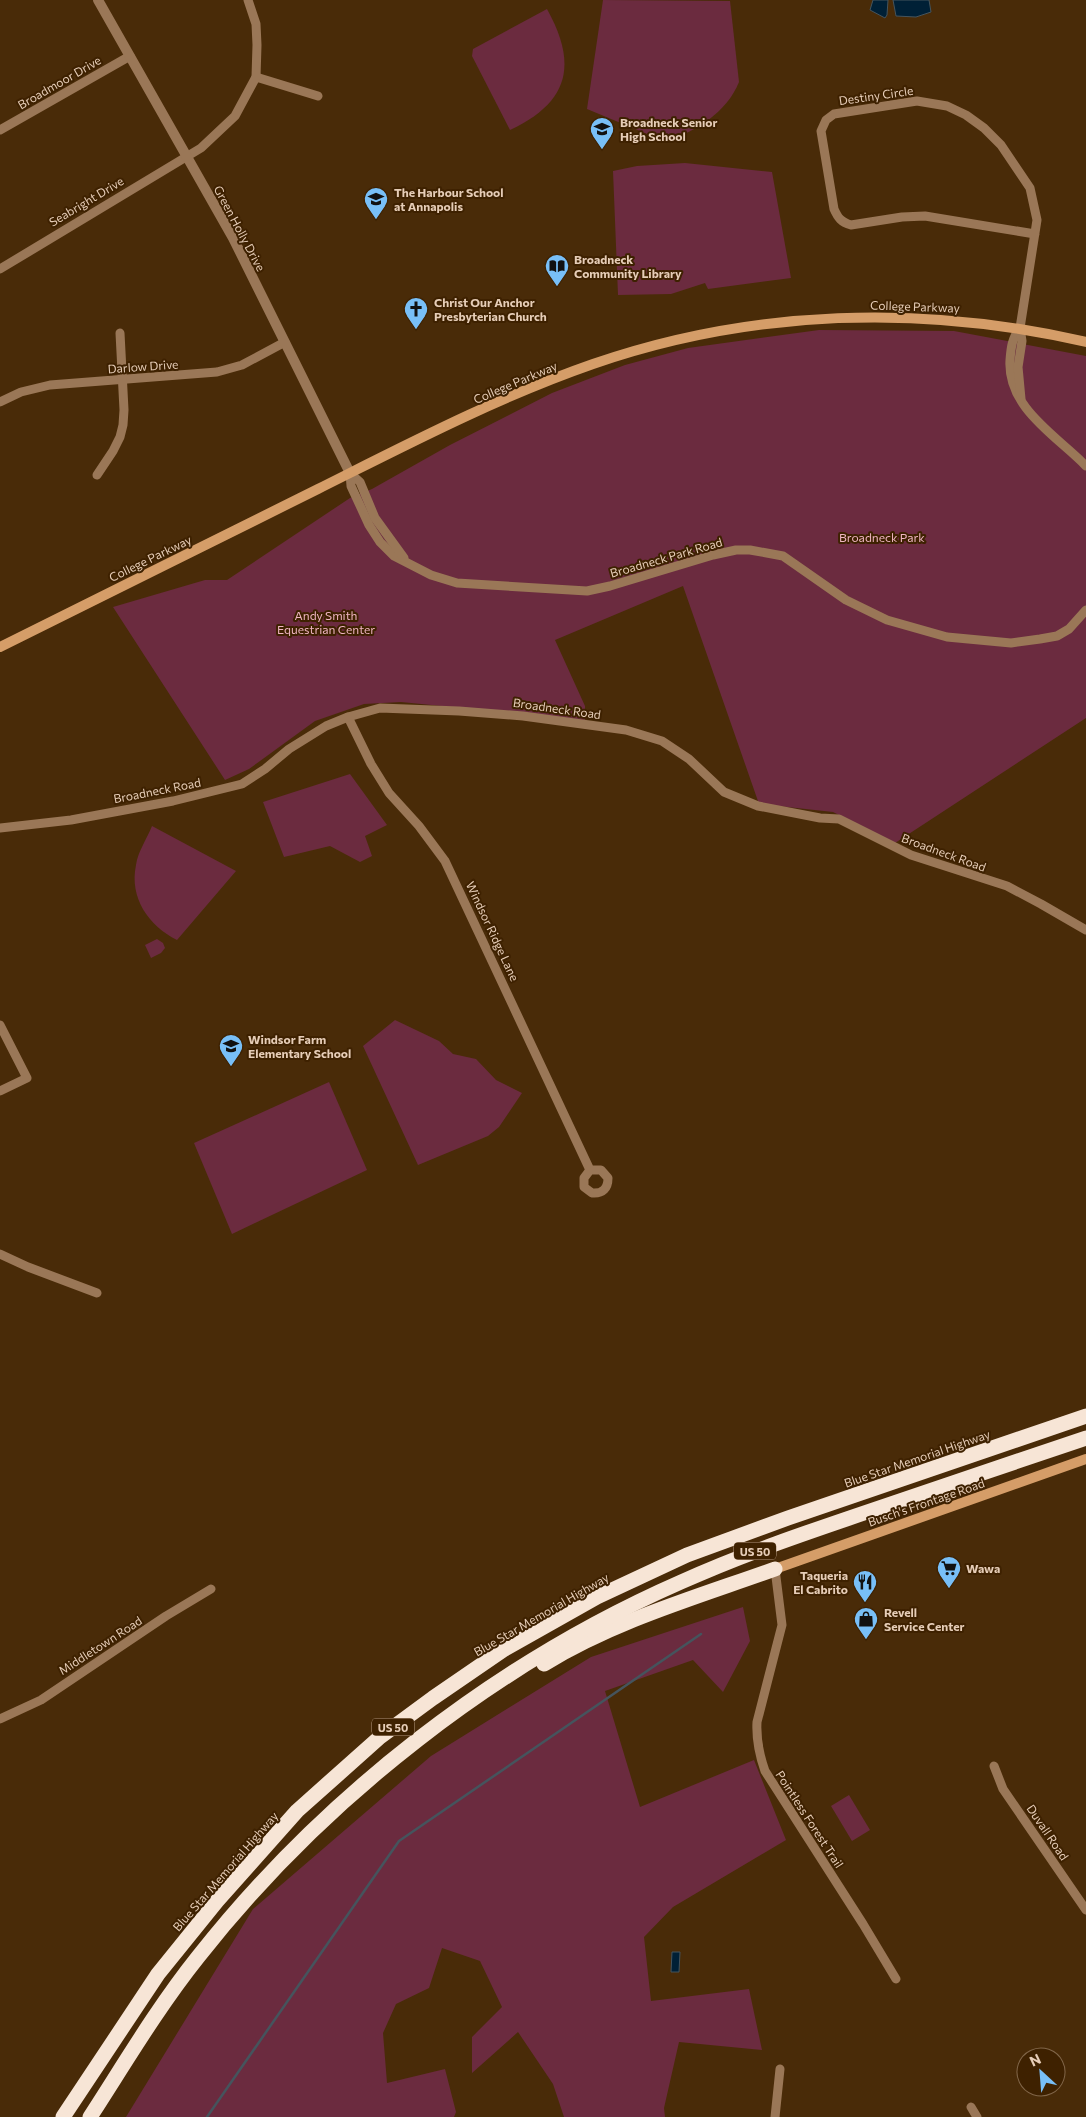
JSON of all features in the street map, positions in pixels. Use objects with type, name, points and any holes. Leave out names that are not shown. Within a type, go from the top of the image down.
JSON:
[{"type":"highway","name":"Blue Star Memorial Highway","points":[[63,2117],[158,1974],[217,1901],[297,1811],[380,1737],[433,1698],[512,1646],[598,1597],[687,1555],[797,1514],[1086,1416]]},
{"type":"highway","name":"US 50","points":[[90,2117],[156,2015],[197,1958],[255,1890],[348,1797],[449,1717],[520,1666],[565,1640],[679,1582],[734,1559],[796,1536],[1086,1438]]},
{"type":"highway","points":[[449,1717],[469,1711],[550,1660],[589,1640],[627,1623],[775,1569]]},
{"type":"main road","name":"College Parkway","points":[[0,647],[457,421],[560,376],[628,352],[695,336],[783,322],[869,316],[955,320],[1020,328],[1086,342]]},
{"type":"main road","name":"Busch's Frontage Road","points":[[775,1569],[1086,1459]]},
{"type":"street","name":"Green Holly Drive","points":[[98,0],[233,238],[350,473]]},
{"type":"street","points":[[248,0],[256,24],[256,77],[318,96]]},
{"type":"street","name":"Broadmoor Drive","points":[[0,130],[130,56]]},
{"type":"street","name":"Seabright Drive","points":[[0,268],[201,148],[235,116],[256,77]]},
{"type":"street","name":"Destiny Circle","points":[[1020,328],[1036,234],[1037,220],[1030,188],[1001,145],[984,128],[966,115],[947,106],[917,101],[847,111],[834,114],[826,120],[821,136],[832,200],[838,218],[843,223],[851,225],[902,217],[925,216],[1036,234]]},
{"type":"street","points":[[1020,328],[1012,338],[1009,368],[1012,383],[1028,411],[1040,425],[1086,466]]},
{"type":"street","points":[[97,475],[120,437],[124,410],[120,333]]},
{"type":"street","name":"Darlow Drive","points":[[0,402],[34,388],[217,372],[242,365],[285,342]]},
{"type":"street","name":"Broadneck Park Road","points":[[350,473],[360,482],[375,518],[406,560],[431,575],[457,583],[576,592],[610,586],[713,555],[736,550],[750,550],[783,556],[846,600],[887,620],[947,637],[1011,643],[1057,636],[1077,623],[1086,610]]},
{"type":"street","name":"Broadneck Road","points":[[0,828],[71,820],[173,801],[242,784],[289,749],[326,726],[348,717],[380,708],[460,710],[523,716],[626,730],[662,741],[689,759],[724,792],[758,806],[820,818],[839,819],[911,855],[1006,886],[1086,930]]},
{"type":"street","name":"Windsor Ridge Lane","points":[[348,717],[371,764],[389,793],[419,826],[445,861],[590,1170]]},
{"type":"street","points":[[0,1024],[27,1078],[0,1091]]},
{"type":"street","points":[[0,1254],[28,1267],[97,1293]]},
{"type":"street","name":"Pointless Forest Trail","points":[[775,1569],[782,1625],[757,1722],[756,1737],[759,1753],[765,1771],[863,1924],[896,1980]]},
{"type":"street","name":"Middletown Road","points":[[0,1719],[40,1700],[166,1616],[211,1589]]},
{"type":"street","name":"Duvall Road","points":[[994,1766],[1004,1789],[1086,1910]]},
{"type":"street","points":[[775,2117],[780,2069]]},
{"type":"street","points":[[971,2107],[977,2117]]},
{"type":"green space","points":[[603,0],[730,1],[739,82],[727,103],[709,120],[698,127],[664,141],[587,109]]},
{"type":"green space","points":[[547,9],[557,29],[563,48],[564,65],[562,80],[556,94],[545,107],[530,119],[510,130],[472,56],[473,49]]},
{"type":"green space","points":[[685,163],[772,172],[791,278],[708,289],[705,283],[671,294],[618,295],[613,171],[637,166]]},
{"type":"green space","name":"Broadneck Park","points":[[819,330],[954,331],[1086,356],[1086,718],[895,843],[833,812],[759,804],[683,586],[555,640],[585,706],[585,720],[401,702],[364,704],[315,721],[249,769],[225,780],[113,607],[205,580],[227,580],[350,498],[372,489],[450,445],[552,393],[625,365],[688,348]]},
{"type":"green space","points":[[350,774],[387,825],[365,836],[372,856],[360,862],[330,846],[284,857],[263,802]]},
{"type":"green space","points":[[152,826],[236,871],[177,940],[150,919],[143,910],[136,889],[137,860]]},
{"type":"green space","points":[[157,939],[163,943],[165,948],[161,953],[151,958],[145,945]]},
{"type":"green space","points":[[395,1020],[439,1041],[453,1054],[476,1059],[496,1080],[522,1093],[499,1127],[488,1136],[418,1165],[363,1046]]},
{"type":"green space","points":[[329,1082],[367,1170],[232,1234],[194,1143]]},
{"type":"green space","points":[[743,1607],[750,1641],[723,1692],[693,1660],[605,1691],[640,1807],[754,1760],[786,1840],[673,1907],[644,1937],[651,2001],[749,1989],[762,2050],[679,2042],[664,2108],[665,2117],[564,2117],[553,2084],[518,2032],[472,2073],[472,2037],[502,2007],[480,1961],[442,1948],[429,1988],[396,2004],[383,2033],[387,2083],[445,2069],[456,2112],[454,2117],[126,2117],[253,1909],[431,1756],[591,1657]]},
{"type":"green space","points":[[849,1795],[870,1830],[852,1841],[831,1806]]},
{"type":"water","points":[[873,0],[888,0],[885,18],[870,10]]},
{"type":"water","points":[[893,0],[929,0],[931,12],[916,17],[896,16]]},
{"type":"water","points":[[672,1952],[680,1952],[679,1972],[671,1972]]},
{"type":"waterway","points":[[207,2117],[399,1841],[701,1634]]},
{"type":"place","name":"Broadneck Senior High School","points":[[602,150]]},
{"type":"place","name":"The Harbour School at Annapolis","points":[[376,220]]},
{"type":"place","name":"Broadneck Community Library","points":[[557,287]]},
{"type":"place","name":"Christ Our Anchor Presbyterian Church","points":[[416,330]]},
{"type":"place","name":"Windsor Farm Elementary School","points":[[231,1067]]},
{"type":"place","name":"Wawa","points":[[949,1589]]},
{"type":"place","name":"Taqueria El Cabrito","points":[[865,1603]]},
{"type":"place","name":"Revell Service Center","points":[[866,1640]]},
{"type":"park label","name":"Andy Smith Equestrian Center","points":[[326,622]]}]
